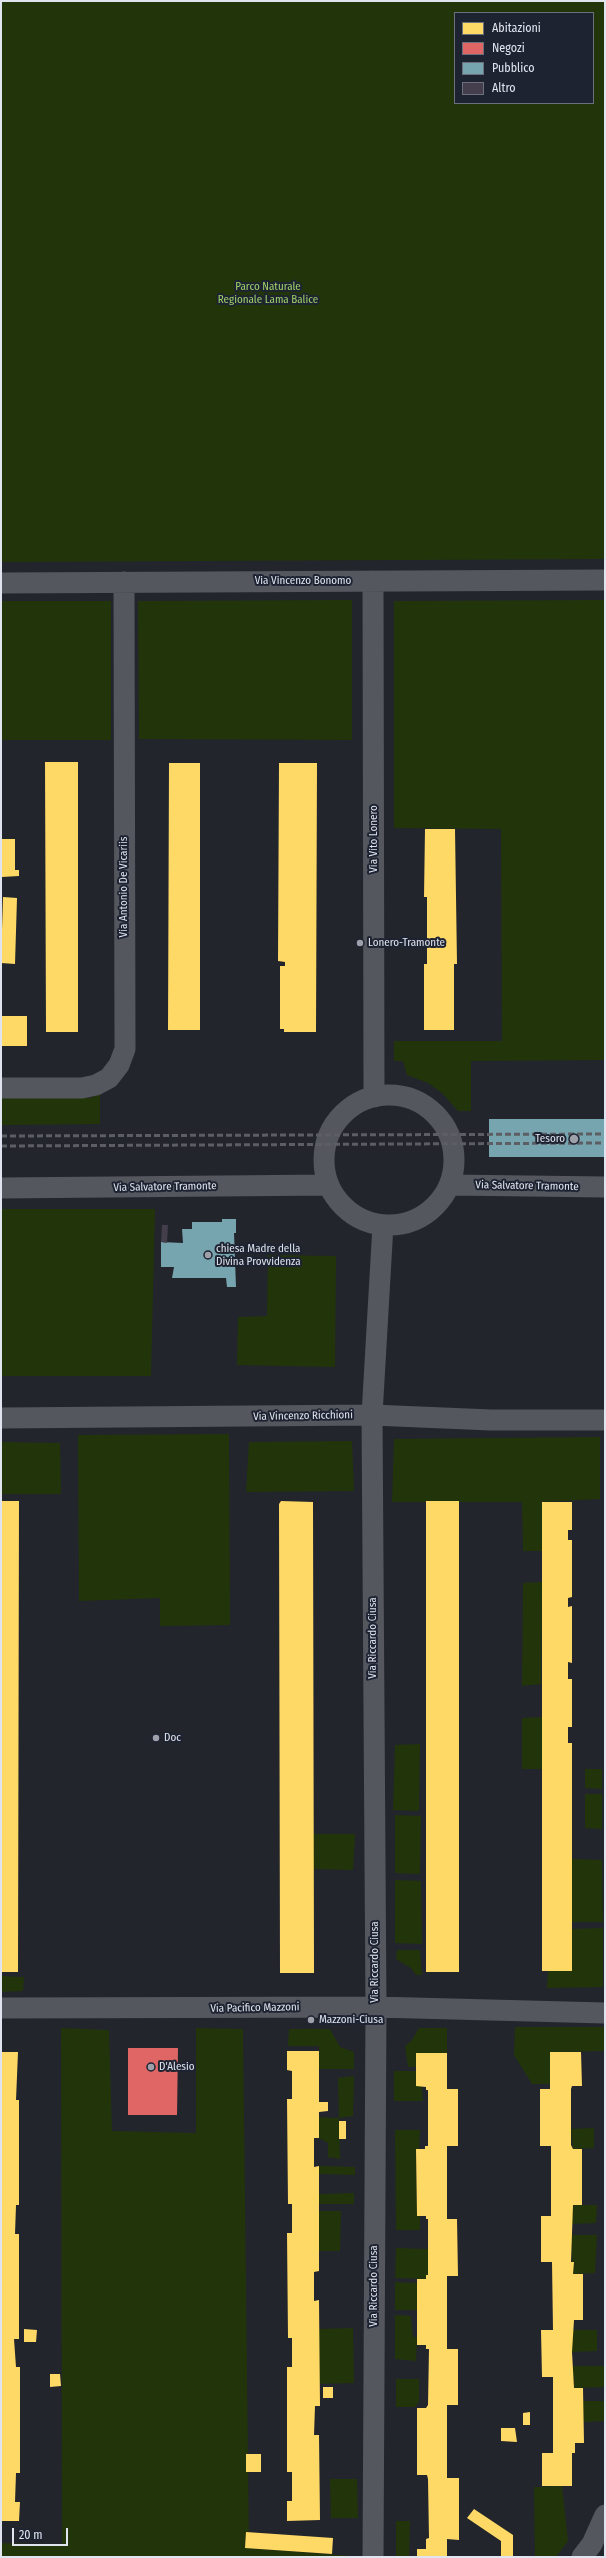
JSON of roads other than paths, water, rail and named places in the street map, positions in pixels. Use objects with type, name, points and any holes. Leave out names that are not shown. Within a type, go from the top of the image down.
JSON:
[{"type":"street","name":"Via Vincenzo Bonomo","points":[[1,583],[605,580]]},
{"type":"street","name":"Via Vito Lonero","points":[[373,581],[374,1097]]},
{"type":"street","name":"Via Antonio De Vicariis","points":[[2,1088],[82,1088],[96,1085],[109,1078],[119,1065],[125,1049],[124,582]]},
{"type":"street","points":[[396,1096],[415,1101],[432,1111],[445,1127],[453,1145],[454,1165],[450,1185],[439,1202],[423,1216],[404,1224],[383,1225],[366,1221],[350,1212],[338,1200],[329,1185],[325,1148],[332,1130],[343,1115],[358,1103],[374,1097],[396,1096]]},
{"type":"street","name":"Via Salvatore Tramonte","points":[[1,1188],[329,1185]]},
{"type":"street","name":"Via Salvatore Tramonte","points":[[450,1185],[605,1187]]},
{"type":"street","name":"Via Riccardo Ciusa","points":[[372,2557],[376,2007],[372,1415],[383,1225]]},
{"type":"street","name":"Via Vincenzo Ricchioni","points":[[1,1418],[372,1415],[491,1420],[605,1420]]},
{"type":"street","name":"Via Pacifico Mazzoni","points":[[1,2008],[376,2007],[605,2013]]},
{"type":"street","points":[[582,2557],[592,2544],[605,2515]]},
{"type":"railway","points":[[1,1136],[605,1134]]},
{"type":"railway","points":[[1,1146],[605,1143]]},
{"type":"place","name":"Lonero-Tramonte","points":[[360,943]]},
{"type":"place","name":"Tesoro","points":[[574,1139]]},
{"type":"place","name":"chiesa Madre della Divina Provvidenza","points":[[208,1255]]},
{"type":"place","name":"Doc","points":[[156,1738]]},
{"type":"place","name":"Mazzoni-Ciusa","points":[[311,2020]]},
{"type":"place","name":"D'Alesio","points":[[151,2067]]},
{"type":"park label","name":"Parco Naturale Regionale Lama Balice","points":[[268,293]]}]
